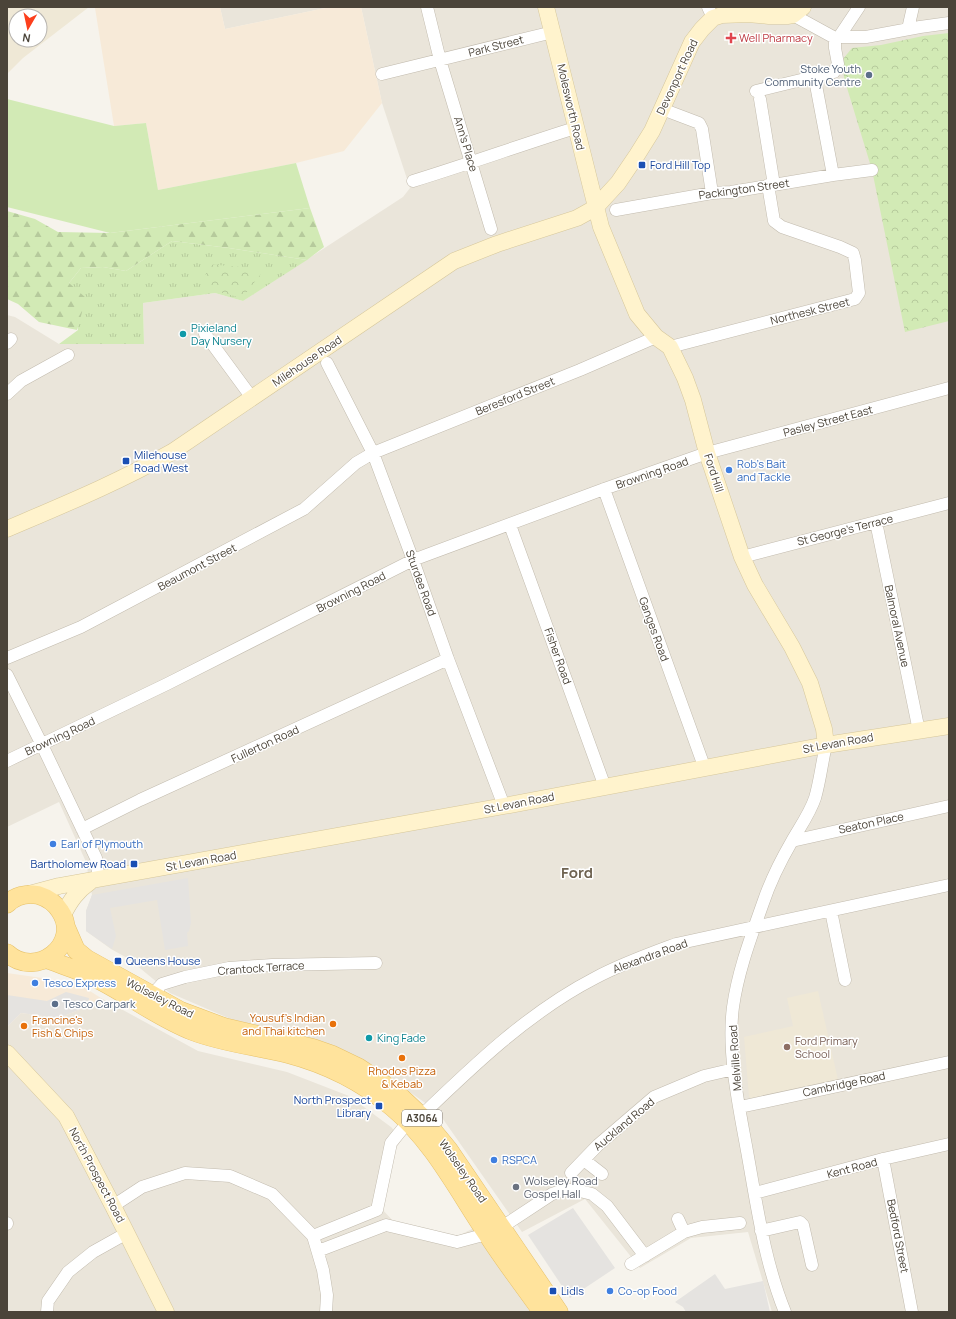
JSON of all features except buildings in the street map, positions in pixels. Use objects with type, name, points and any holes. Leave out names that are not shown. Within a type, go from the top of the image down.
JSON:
[{"type":"main road","points":[[8,903],[15,898],[29,894]]},
{"type":"main road","name":"Wolseley Road","points":[[29,894],[46,898],[56,905],[76,950],[87,958],[181,1011],[224,1027],[313,1048],[333,1055],[358,1067],[385,1084],[402,1098],[414,1119]]},
{"type":"main road","points":[[7,953],[15,963],[36,963],[47,959],[57,951],[64,940],[64,921]]},
{"type":"main road","name":"Wolseley Road","points":[[47,959],[62,966],[89,975],[191,1031],[232,1043],[287,1054],[326,1067],[352,1080],[393,1108],[414,1119],[449,1150],[494,1231],[542,1312]]},
{"type":"main road","name":"Wolseley Road","points":[[494,1231],[559,1312]]},
{"type":"street","points":[[427,7],[440,60]]},
{"type":"street","name":"Molesworth Road","points":[[546,7],[575,128],[600,202]]},
{"type":"street","points":[[771,185],[758,95],[834,72],[838,64],[835,48],[837,37],[859,7]]},
{"type":"street","points":[[908,29],[913,7]]},
{"type":"street","points":[[798,11],[837,37],[866,37],[949,23]]},
{"type":"street","name":"Devonport Road","points":[[600,202],[618,183],[652,131],[692,42],[702,29],[711,13],[722,15],[769,16],[798,11]]},
{"type":"street","name":"Park Street","points":[[382,74],[553,32]]},
{"type":"street","name":"Ann's Place","points":[[440,60],[492,229]]},
{"type":"street","points":[[816,86],[833,175]]},
{"type":"street","points":[[662,109],[699,123],[702,129],[712,193]]},
{"type":"street","points":[[413,181],[472,163],[575,128]]},
{"type":"street","name":"Packington Street","points":[[616,210],[712,193],[732,192],[872,170]]},
{"type":"street","name":"Northesk Street","points":[[670,347],[855,299],[859,293],[856,260],[853,253],[782,227],[774,221],[771,185]]},
{"type":"street","name":"Ford Hill","points":[[600,202],[601,227],[637,314],[656,337],[670,347],[685,378],[693,400],[707,453],[742,557],[755,585],[792,647],[810,683],[824,729],[826,745]]},
{"type":"street","name":"Milehouse Road","points":[[7,528],[92,493],[135,473],[172,452],[454,261],[497,244],[577,218],[600,202]]},
{"type":"street","points":[[205,334],[252,398]]},
{"type":"street","name":"Beresford Street","points":[[373,453],[580,370],[656,337]]},
{"type":"street","points":[[7,394],[21,381],[68,355]]},
{"type":"street","name":"Sturdee Road","points":[[327,363],[373,453],[448,659],[504,806]]},
{"type":"street","name":"Pasley Street East","points":[[707,453],[949,388]]},
{"type":"street","name":"Beaumont Street","points":[[7,658],[81,627],[304,509],[356,463],[373,453]]},
{"type":"street","name":"Browning Road","points":[[7,761],[168,684],[413,560],[604,489],[707,453]]},
{"type":"street","name":"Ganges Road","points":[[604,489],[705,769]]},
{"type":"street","name":"St George's Terrace","points":[[742,557],[949,503]]},
{"type":"street","name":"Balmoral Avenue","points":[[876,522],[919,731]]},
{"type":"street","name":"Fisher Road","points":[[510,525],[605,787]]},
{"type":"street","name":"Fullerton Road","points":[[82,829],[140,800],[448,659]]},
{"type":"street","points":[[7,675],[96,858],[95,881],[78,890],[70,901],[64,921]]},
{"type":"street","name":"St Levan Road","points":[[29,894],[59,886],[95,881],[504,806],[826,745],[949,726]]},
{"type":"street","name":"Melville Road","points":[[785,1312],[777,1292],[761,1231],[734,1070],[732,1040],[733,1008],[740,970],[763,901],[792,840],[801,827],[815,798],[826,745]]},
{"type":"street","name":"Seaton Place","points":[[792,840],[949,806]]},
{"type":"street","name":"Alexandra Road","points":[[377,1210],[391,1143],[414,1119],[504,1040],[548,1006],[595,978],[633,960],[676,944],[949,886]]},
{"type":"street","points":[[831,911],[846,980]]},
{"type":"street","name":"Crantock Terrace","points":[[152,994],[162,984],[185,977],[229,968],[272,965],[376,963]]},
{"type":"street","name":"North Prospect Road","points":[[7,1053],[66,1116],[166,1312]]},
{"type":"street","name":"Cambridge Road","points":[[740,1107],[949,1062]]},
{"type":"street","name":"Auckland Road","points":[[571,1173],[598,1145],[654,1097],[704,1076],[734,1070]]},
{"type":"street","name":"Kent Road","points":[[755,1193],[883,1159],[949,1144]]},
{"type":"street","name":"Bedford Street","points":[[883,1159],[912,1312]]},
{"type":"street","name":"Auckland Road","points":[[584,1160],[602,1174]]},
{"type":"street","points":[[113,1206],[142,1187],[185,1173],[230,1176],[272,1194],[313,1236],[318,1251],[327,1295],[326,1312]]},
{"type":"street","points":[[318,1251],[386,1224],[457,1242],[494,1231],[552,1194],[564,1190],[576,1190],[592,1194],[608,1206],[645,1256]]},
{"type":"street","points":[[313,1236],[377,1210],[386,1224]]},
{"type":"street","points":[[678,1219],[684,1232]]},
{"type":"street","points":[[761,1231],[800,1222],[803,1225],[812,1265]]},
{"type":"street","points":[[631,1264],[684,1232],[702,1227],[740,1223]]},
{"type":"street","points":[[46,1312],[48,1301],[68,1272],[93,1252],[127,1234]]},
{"type":"shaded area","points":[[7,7],[89,7],[48,39],[48,8],[8,8],[8,48],[36,48],[23,58],[7,74]]},
{"type":"shaded area","points":[[96,7],[220,7],[225,29],[330,7],[361,7],[382,103],[344,151],[296,163],[158,190],[146,123],[114,126]]},
{"type":"shaded area","points":[[220,7],[330,7],[225,29]]},
{"type":"shaded area","points":[[361,7],[949,7],[949,1312],[772,1312],[748,1232],[691,1238],[640,1268],[585,1199],[522,1232],[438,1112],[400,1085],[321,1042],[280,1030],[233,1020],[170,993],[129,959],[111,949],[86,931],[86,911],[92,895],[86,862],[59,802],[7,827],[7,315],[15,317],[59,344],[144,344],[143,303],[215,293],[243,301],[403,197],[410,188],[382,103]]},
{"type":"shaded area","points":[[188,878],[191,923],[187,933],[188,946],[165,950],[157,900],[110,908],[116,936],[112,949],[86,931],[86,911],[92,895]]},
{"type":"shaded area","points":[[7,973],[77,983],[101,998],[87,1007],[58,1018],[21,1013],[7,1027]]},
{"type":"shaded area","name":"Ford Primary School","points":[[818,991],[838,1080],[751,1098],[749,1097],[744,1037],[793,1026],[787,998]]},
{"type":"shaded area","name":"Tesco Carpark","points":[[66,992],[89,998],[87,1007],[58,1018],[21,1013],[7,1027],[7,995],[47,1001]]},
{"type":"shaded area","points":[[101,998],[198,1051],[287,1072],[349,1096],[391,1127],[402,1139],[393,1153],[381,1208],[394,1222],[456,1237],[476,1227],[530,1312],[7,1312],[7,1027],[21,1013],[58,1018],[87,1007]]},
{"type":"shaded area","points":[[573,1208],[615,1268],[570,1298],[528,1235]]},
{"type":"shaded area","points":[[715,1274],[725,1289],[763,1281],[770,1312],[686,1312],[683,1307],[675,1302]]},
{"type":"green space","points":[[949,33],[949,321],[905,332],[872,170],[844,78],[843,59],[852,48],[881,45],[923,36]]},
{"type":"green space","points":[[7,99],[114,126],[146,123],[158,190],[296,163],[310,208],[110,233],[7,207]]},
{"type":"green space","points":[[310,208],[324,247],[307,260],[172,241],[126,271],[103,267],[81,268],[69,283],[86,298],[77,330],[39,322],[18,304],[7,299],[7,211],[35,219],[58,232],[110,233]]},
{"type":"green space","points":[[172,241],[307,260],[243,301],[215,293],[143,303],[144,344],[59,344],[78,330],[69,283],[81,268],[103,267],[126,271]]},
{"type":"green space","points":[[206,264],[265,269],[242,298],[215,291],[206,291]]},
{"type":"place","name":"Well Pharmacy","points":[[731,38]]},
{"type":"place","name":"Stoke Youth Community Centre","points":[[869,75]]},
{"type":"place","name":"Ford Hill Top","points":[[642,165]]},
{"type":"place","name":"Pixieland Day Nursery","points":[[183,334]]},
{"type":"place","name":"Milehouse Road West","points":[[126,461]]},
{"type":"place","name":"Rob's Bait and Tackle","points":[[729,470]]},
{"type":"place","name":"Earl of Plymouth","points":[[53,844]]},
{"type":"place","name":"Bartholomew Road","points":[[134,864]]},
{"type":"place","name":"Queens House","points":[[118,961]]},
{"type":"place","name":"Tesco Express","points":[[35,983]]},
{"type":"place","name":"Tesco Carpark","points":[[55,1004]]},
{"type":"place","name":"Yousuf's Indian and Thai kitchen","points":[[333,1024]]},
{"type":"place","name":"Francine's Fish & Chips","points":[[24,1026]]},
{"type":"place","name":"King Fade","points":[[369,1038]]},
{"type":"place","name":"Ford Primary School","points":[[787,1047]]},
{"type":"place","name":"Rhodos Pizza & Kebab","points":[[402,1058]]},
{"type":"place","name":"North Prospect Library","points":[[379,1106]]},
{"type":"place","name":"RSPCA","points":[[494,1160]]},
{"type":"place","name":"Wolseley Road Gospel Hall","points":[[516,1187]]},
{"type":"place","name":"Lidls","points":[[553,1291]]},
{"type":"place","name":"Co-op Food","points":[[610,1291]]},
{"type":"district","name":"Ford","points":[[577,873]]}]
